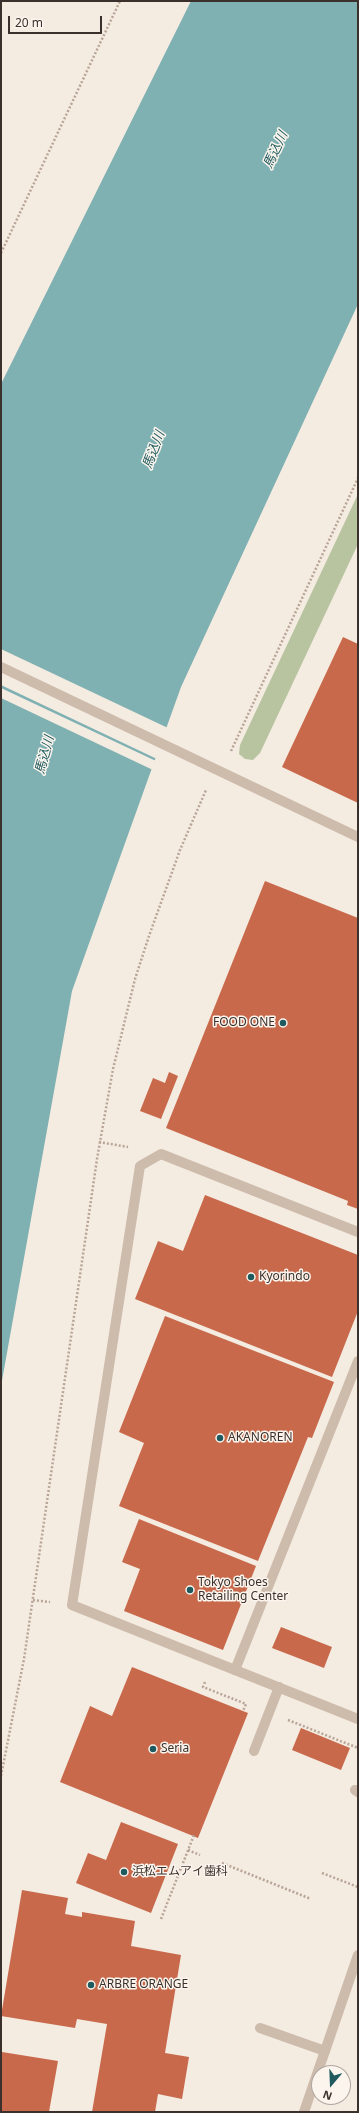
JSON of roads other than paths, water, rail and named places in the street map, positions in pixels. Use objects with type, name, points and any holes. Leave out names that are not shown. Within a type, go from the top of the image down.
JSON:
[{"type":"street","points":[[1,667],[358,837]]},
{"type":"street","points":[[358,1232],[161,1154],[140,1166],[72,1605],[358,1719]]},
{"type":"street","points":[[235,1670],[358,1361]]},
{"type":"street","points":[[254,1751],[279,1688]]},
{"type":"street","points":[[304,2112],[358,1955]]},
{"type":"street","points":[[260,2028],[325,2051]]},
{"type":"water","name":"馬込川","points":[[191,1],[358,1],[358,304],[181,687],[72,991],[1,1386],[1,384]]},
{"type":"place","name":"FOOD ONE","points":[[283,1023]]},
{"type":"place","name":"Kyorindo","points":[[251,1277]]},
{"type":"place","name":"AKANOREN","points":[[220,1438]]},
{"type":"place","name":"Tokyo Shoes Retailing Center","points":[[190,1590]]},
{"type":"place","name":"Seria","points":[[153,1749]]},
{"type":"place","name":"浜松エムアイ歯科","points":[[124,1872]]},
{"type":"place","name":"ARBRE ORANGE","points":[[91,1985]]}]
